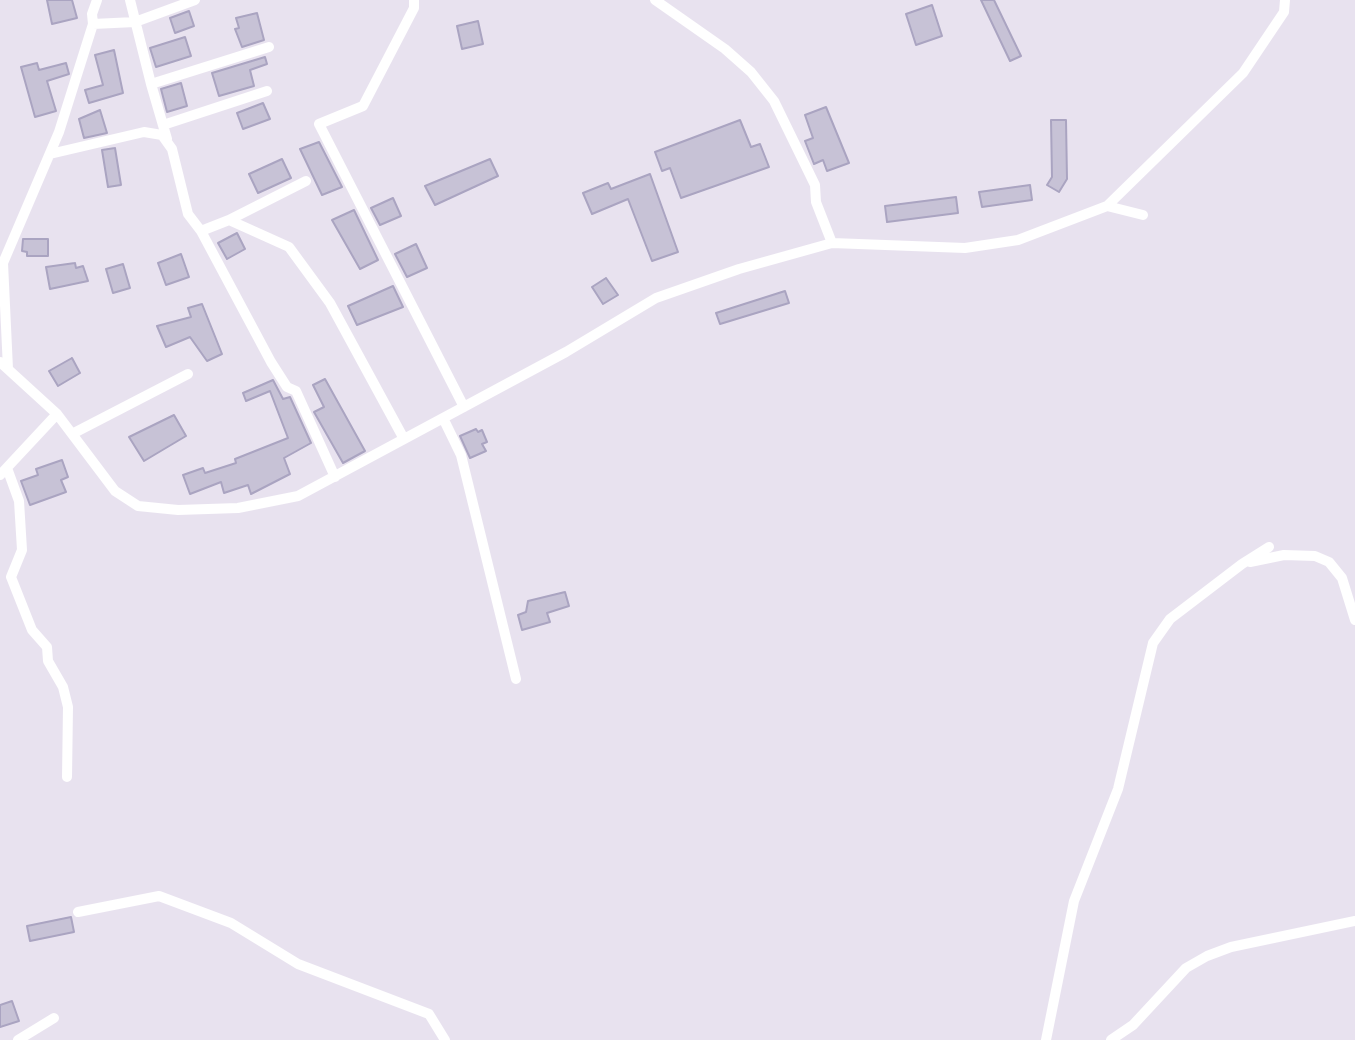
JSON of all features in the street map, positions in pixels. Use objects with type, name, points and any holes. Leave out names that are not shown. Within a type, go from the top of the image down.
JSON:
[{"type":"street","points":[[88,0],[92,19]]},
{"type":"street","points":[[97,0],[50,154],[3,263],[4,365],[57,414],[115,491],[138,506],[178,510],[238,508],[298,496],[464,407],[656,298],[739,269],[832,243],[965,248],[1018,240],[1107,206],[1243,73],[1284,12],[1285,0]]},
{"type":"street","points":[[130,0],[188,214],[201,231],[271,362],[287,387],[296,391],[335,477]]},
{"type":"street","points":[[92,19],[135,22],[195,0]]},
{"type":"street","points":[[414,0],[414,8],[363,106],[319,124],[464,407]]},
{"type":"street","points":[[655,0],[725,49],[751,72],[774,101],[815,185],[816,202],[832,243]]},
{"type":"street","points":[[151,84],[269,47]]},
{"type":"street","points":[[163,125],[267,91]]},
{"type":"street","points":[[50,154],[144,132],[167,139]]},
{"type":"street","points":[[201,231],[306,181]]},
{"type":"street","points":[[1107,206],[1143,215]]},
{"type":"street","points":[[229,220],[289,247],[330,303],[404,439]]},
{"type":"street","points":[[72,434],[188,374]]},
{"type":"street","points":[[57,414],[4,472],[19,501],[22,550],[11,577],[32,630],[47,647],[48,661],[63,687],[68,707],[67,777]]},
{"type":"street","points":[[443,418],[461,455],[516,679]]},
{"type":"street","points":[[1046,1040],[1070,916],[1118,789],[1153,643],[1170,619],[1269,547]]},
{"type":"street","points":[[1242,564],[1284,555],[1315,556],[1329,562],[1342,578],[1355,620]]},
{"type":"street","points":[[78,912],[159,896],[231,923],[298,964],[429,1014],[445,1040]]},
{"type":"street","points":[[1111,1040],[1143,1016],[1158,995],[1186,968],[1207,956],[1231,947],[1355,921]]},
{"type":"street","points":[[18,1040],[54,1018]]},
{"type":"building","points":[[47,0],[72,0],[77,18],[52,24]]},
{"type":"building","points":[[981,0],[994,0],[1021,56],[1010,61]]},
{"type":"building","points":[[932,5],[942,36],[916,45],[906,14]]},
{"type":"building","points":[[189,11],[194,26],[175,33],[170,18]]},
{"type":"building","points":[[257,13],[264,40],[242,47],[235,29],[239,28],[236,18]]},
{"type":"building","points":[[478,21],[483,44],[462,49],[457,26]]},
{"type":"building","points":[[185,37],[191,56],[156,67],[150,48]]},
{"type":"building","points":[[114,50],[123,93],[89,103],[85,90],[103,85],[95,55]]},
{"type":"building","points":[[265,57],[267,64],[250,70],[254,86],[219,96],[212,73]]},
{"type":"building","points":[[37,63],[39,70],[66,63],[69,74],[47,81],[56,111],[35,117],[21,67]]},
{"type":"building","points":[[181,83],[187,106],[167,112],[161,89]]},
{"type":"building","points":[[263,103],[270,119],[243,129],[237,113]]},
{"type":"building","points":[[826,107],[849,163],[827,171],[823,160],[814,164],[805,141],[813,138],[805,115]]},
{"type":"building","points":[[100,110],[107,133],[84,138],[79,119]]},
{"type":"building","points":[[740,120],[751,147],[760,144],[769,167],[681,198],[670,168],[662,171],[655,152]]},
{"type":"building","points":[[1051,120],[1066,120],[1067,179],[1059,192],[1047,185],[1052,177]]},
{"type":"building","points":[[319,142],[342,187],[322,195],[300,149]]},
{"type":"building","points":[[115,148],[121,185],[108,187],[102,150]]},
{"type":"building","points":[[282,159],[291,178],[258,193],[249,174]]},
{"type":"building","points":[[490,159],[498,176],[435,205],[425,186]]},
{"type":"building","points":[[650,174],[678,252],[652,261],[628,199],[592,214],[583,193],[608,183],[611,189]]},
{"type":"building","points":[[1030,185],[1032,200],[982,207],[979,192]]},
{"type":"building","points":[[956,197],[958,213],[887,222],[885,206]]},
{"type":"building","points":[[393,198],[401,216],[380,225],[371,208]]},
{"type":"building","points":[[354,210],[378,260],[360,269],[332,220]]},
{"type":"building","points":[[237,233],[245,249],[227,259],[218,243]]},
{"type":"building","points":[[23,239],[48,239],[48,256],[27,256],[27,252],[22,251]]},
{"type":"building","points":[[416,244],[427,268],[407,277],[395,254]]},
{"type":"building","points":[[181,254],[189,277],[166,285],[158,263]]},
{"type":"building","points":[[75,263],[76,268],[83,266],[88,281],[50,289],[46,267]]},
{"type":"building","points":[[123,264],[130,288],[113,293],[106,269]]},
{"type":"building","points":[[606,278],[618,295],[603,304],[592,287]]},
{"type":"building","points":[[393,286],[403,307],[357,325],[348,306]]},
{"type":"building","points":[[785,291],[789,303],[720,324],[716,313]]},
{"type":"building","points":[[202,304],[222,354],[207,361],[190,337],[166,347],[157,326],[191,317],[188,308]]},
{"type":"building","points":[[72,358],[80,373],[58,386],[49,371]]},
{"type":"building","points":[[325,379],[365,451],[343,463],[314,412],[324,407],[313,385]]},
{"type":"building","points":[[273,380],[283,399],[290,397],[311,443],[284,458],[290,474],[251,494],[248,485],[224,493],[221,482],[190,494],[183,475],[203,468],[205,473],[236,463],[235,459],[288,438],[270,391],[246,401],[243,393]]},
{"type":"building","points":[[174,415],[186,436],[144,461],[129,437]]},
{"type":"building","points":[[476,429],[478,432],[482,430],[487,442],[482,444],[486,451],[470,458],[460,436]]},
{"type":"building","points":[[62,460],[68,477],[61,480],[66,492],[30,505],[21,481],[38,475],[36,469]]},
{"type":"building","points":[[565,592],[569,606],[547,613],[550,622],[522,630],[518,615],[526,612],[528,601]]},
{"type":"building","points":[[71,917],[74,932],[30,941],[27,926]]},
{"type":"building","points":[[12,1001],[19,1021],[0,1027],[0,1005]]}]
